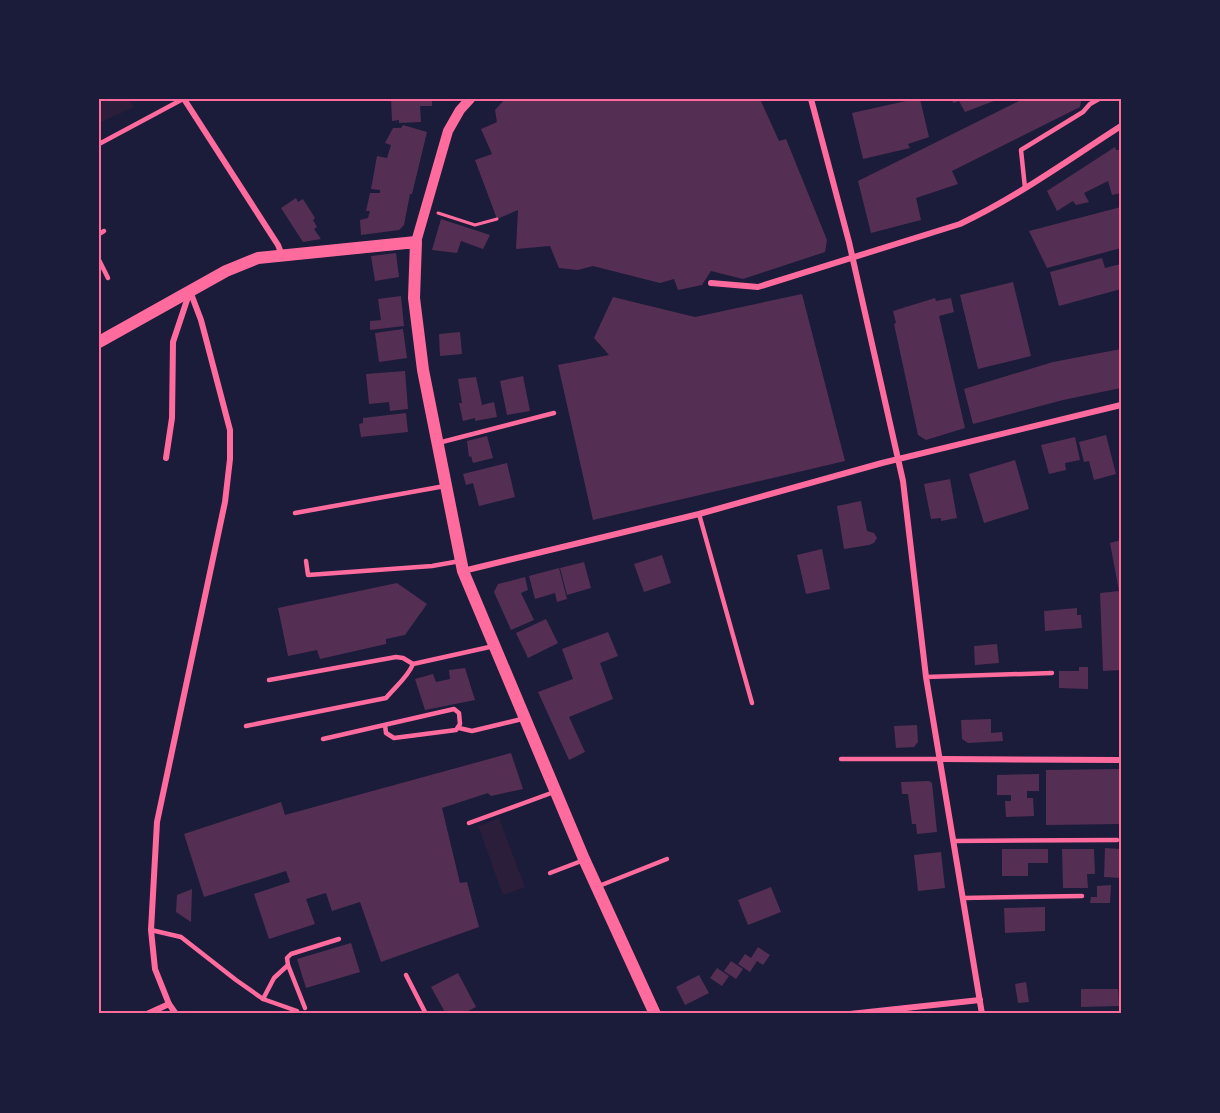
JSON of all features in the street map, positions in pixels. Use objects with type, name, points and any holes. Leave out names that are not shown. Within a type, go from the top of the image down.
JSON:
[{"type":"main road","points":[[100,339],[243,262],[258,258],[417,242],[414,298],[423,370],[462,566],[584,860],[651,1012]]},
{"type":"street","points":[[184,99],[278,245],[282,256]]},
{"type":"street","points":[[417,242],[448,131],[470,99]]},
{"type":"street","points":[[811,99],[853,257],[903,481],[926,677],[982,1014]]},
{"type":"street","points":[[711,283],[758,287],[960,224],[1025,188],[1121,126]]},
{"type":"street","points":[[166,458],[172,418],[173,342],[190,291]]},
{"type":"street","points":[[176,1014],[169,1004],[155,969],[151,930],[157,822],[225,502],[230,459],[230,430],[201,320],[190,291]]},
{"type":"street","points":[[462,566],[699,514],[898,459],[1121,405]]},
{"type":"street","points":[[940,759],[1121,760]]},
{"type":"street","points":[[850,1014],[980,1000]]},
{"type":"street","points":[[147,1014],[169,1004]]},
{"type":"lane","points":[[99,144],[184,99]]},
{"type":"lane","points":[[1025,188],[1020,150],[1083,112],[1099,99]]},
{"type":"lane","points":[[99,260],[108,278]]},
{"type":"lane","points":[[438,443],[554,413]]},
{"type":"lane","points":[[295,513],[445,486]]},
{"type":"lane","points":[[699,514],[752,703]]},
{"type":"lane","points":[[306,561],[308,575],[462,566]]},
{"type":"lane","points":[[269,680],[396,657],[413,664],[495,646]]},
{"type":"lane","points":[[246,726],[386,698],[410,671],[413,664]]},
{"type":"lane","points":[[926,677],[1052,673]]},
{"type":"lane","points":[[323,740],[453,709],[459,713],[459,728]]},
{"type":"lane","points":[[385,725],[386,733],[394,738],[459,728],[472,731],[525,719]]},
{"type":"lane","points":[[840,759],[940,759]]},
{"type":"lane","points":[[469,823],[556,792]]},
{"type":"lane","points":[[953,841],[1117,840]]},
{"type":"lane","points":[[596,887],[667,859]]},
{"type":"lane","points":[[550,873],[584,860]]},
{"type":"lane","points":[[963,898],[1082,896]]},
{"type":"lane","points":[[151,930],[181,937],[263,999],[297,1011]]},
{"type":"lane","points":[[305,1008],[287,958],[291,954],[339,939]]},
{"type":"lane","points":[[263,999],[274,978],[288,965]]},
{"type":"lane","points":[[406,975],[426,1014]]},
{"type":"path","points":[[430,211],[475,225],[497,219]]},
{"type":"shaded area","points":[[99,99],[129,99],[134,107],[99,123]]},
{"type":"shaded area","points":[[499,818],[525,887],[503,895],[478,826]]},
{"type":"building","points":[[391,99],[432,99],[432,106],[420,106],[421,122],[399,123],[399,120],[392,121]]},
{"type":"building","points":[[505,99],[760,99],[779,141],[786,139],[827,240],[825,252],[743,279],[711,271],[702,285],[678,290],[674,279],[660,283],[593,266],[578,270],[559,268],[550,246],[516,249],[518,210],[497,219],[475,160],[492,154],[481,129],[497,122],[495,110]]},
{"type":"building","points":[[920,99],[929,137],[908,144],[910,148],[863,159],[852,113]]},
{"type":"building","points":[[952,99],[999,99],[965,112],[959,101],[953,103]]},
{"type":"building","points":[[1023,99],[1080,99],[1081,101],[1080,107],[952,171],[958,184],[916,198],[921,220],[871,233],[858,181]]},
{"type":"building","points":[[403,125],[427,132],[404,225],[399,230],[361,235],[360,220],[368,218],[370,211],[366,211],[370,193],[380,193],[380,190],[371,189],[377,156],[387,158],[391,145],[385,143],[393,128],[401,128]]},
{"type":"building","points":[[1115,147],[1116,150],[1121,150],[1121,193],[1112,195],[1108,181],[1084,193],[1089,202],[1076,205],[1073,201],[1057,211],[1047,191]]},
{"type":"building","points":[[296,198],[298,202],[303,199],[315,218],[313,220],[317,227],[314,229],[321,239],[303,242],[281,208]]},
{"type":"building","points":[[1121,207],[1121,248],[1047,268],[1029,231]]},
{"type":"building","points":[[441,219],[490,235],[483,249],[461,241],[457,253],[432,250]]},
{"type":"building","points":[[396,253],[399,277],[375,281],[371,256]]},
{"type":"building","points":[[1102,258],[1105,268],[1121,264],[1121,289],[1059,306],[1050,272]]},
{"type":"building","points":[[1013,282],[1031,356],[978,369],[960,295]]},
{"type":"building","points":[[802,294],[845,461],[593,520],[558,365],[609,355],[594,338],[613,297],[695,317]]},
{"type":"building","points":[[401,296],[404,326],[370,330],[370,321],[381,320],[378,299]]},
{"type":"building","points":[[935,298],[936,301],[951,298],[954,312],[939,316],[965,428],[926,440],[918,435],[893,311]]},
{"type":"building","points":[[403,329],[407,358],[379,362],[375,333]]},
{"type":"building","points":[[460,332],[462,354],[440,356],[439,334]]},
{"type":"building","points":[[1121,349],[1121,388],[1063,400],[973,424],[964,389],[1053,362]]},
{"type":"building","points":[[405,371],[408,409],[390,411],[389,402],[369,404],[366,374]]},
{"type":"building","points":[[523,376],[530,411],[507,415],[500,381]]},
{"type":"building","points":[[476,377],[482,405],[494,402],[497,417],[463,421],[459,403],[462,403],[458,379]]},
{"type":"building","points":[[406,413],[408,432],[361,437],[359,424],[363,423],[363,418]]},
{"type":"building","points":[[1106,435],[1116,474],[1094,480],[1089,461],[1084,462],[1079,442]]},
{"type":"building","points":[[487,436],[493,458],[473,463],[471,456],[469,457],[467,441]]},
{"type":"building","points":[[1075,437],[1080,460],[1065,463],[1066,470],[1049,474],[1041,445]]},
{"type":"building","points":[[1015,460],[1029,509],[984,523],[969,474]]},
{"type":"building","points":[[507,463],[515,497],[479,506],[473,483],[466,485],[463,474]]},
{"type":"building","points":[[950,479],[957,518],[941,521],[941,518],[931,519],[924,484]]},
{"type":"building","points":[[861,501],[867,531],[874,533],[877,538],[869,545],[844,549],[837,506]]},
{"type":"building","points":[[1121,540],[1121,670],[1103,671],[1100,593],[1119,591],[1110,543]]},
{"type":"building","points":[[822,549],[830,589],[806,594],[797,555]]},
{"type":"building","points":[[662,555],[671,583],[644,592],[634,564]]},
{"type":"building","points":[[584,562],[591,588],[567,595],[560,568]]},
{"type":"building","points":[[559,568],[567,599],[557,602],[555,593],[535,599],[529,576]]},
{"type":"building","points":[[525,577],[528,590],[521,593],[534,620],[511,630],[494,592],[498,584]]},
{"type":"building","points":[[397,583],[427,604],[405,635],[386,639],[386,644],[320,659],[317,650],[288,656],[278,608]]},
{"type":"building","points":[[1077,608],[1077,615],[1081,615],[1082,628],[1045,631],[1044,611]]},
{"type":"building","points":[[546,619],[558,643],[528,658],[516,633]]},
{"type":"building","points":[[608,632],[618,656],[600,663],[613,699],[569,717],[585,752],[569,760],[538,692],[573,679],[562,649]]},
{"type":"building","points":[[997,644],[999,663],[975,665],[974,646]]},
{"type":"building","points":[[1079,667],[1088,667],[1088,689],[1059,688],[1059,671],[1079,671]]},
{"type":"building","points":[[465,668],[475,700],[425,710],[415,679],[433,674],[436,682],[450,679],[449,670]]},
{"type":"building","points":[[991,719],[991,733],[1002,732],[1003,741],[968,743],[962,739],[961,720]]},
{"type":"building","points":[[917,725],[918,742],[914,747],[896,748],[894,726]]},
{"type":"building","points":[[511,753],[523,789],[491,796],[488,793],[442,808],[460,883],[467,882],[479,927],[381,962],[360,902],[332,911],[326,893],[306,899],[315,924],[269,939],[254,894],[290,882],[286,871],[204,897],[184,834],[281,802],[285,815]]},
{"type":"building","points":[[1121,769],[1121,824],[1046,825],[1046,770]]},
{"type":"building","points":[[1039,774],[1039,791],[1027,791],[1027,798],[1033,798],[1034,816],[1006,817],[1005,801],[1011,801],[1011,795],[997,795],[997,775]]},
{"type":"building","points":[[929,781],[932,783],[937,832],[917,834],[916,824],[912,824],[908,794],[902,794],[901,782]]},
{"type":"building","points":[[1105,848],[1121,849],[1121,878],[1104,877]]},
{"type":"building","points":[[1002,849],[1048,849],[1048,863],[1028,863],[1028,876],[1002,876]]},
{"type":"building","points":[[1062,849],[1094,849],[1095,874],[1087,874],[1088,888],[1063,888]]},
{"type":"building","points":[[941,852],[945,888],[918,891],[914,855]]},
{"type":"building","points":[[1111,885],[1110,903],[1090,903],[1091,897],[1097,897],[1097,886]]},
{"type":"building","points":[[771,887],[781,912],[748,925],[738,900]]},
{"type":"building","points":[[192,889],[191,922],[176,912],[177,895]]},
{"type":"building","points":[[1045,907],[1045,931],[1005,933],[1004,908]]},
{"type":"building","points":[[351,943],[360,972],[306,988],[297,959]]},
{"type":"building","points":[[758,947],[770,955],[763,965],[757,961],[750,972],[738,964],[745,954],[751,958]]},
{"type":"building","points":[[731,961],[743,969],[736,979],[724,971]]},
{"type":"building","points":[[717,968],[729,976],[722,986],[710,978]]},
{"type":"building","points":[[458,973],[476,1007],[462,1014],[446,1014],[431,987]]},
{"type":"building","points":[[699,975],[709,993],[685,1005],[676,987]]},
{"type":"building","points":[[1026,982],[1029,1002],[1018,1003],[1015,984]]},
{"type":"building","points":[[1081,989],[1118,989],[1119,1006],[1081,1007]]}]
